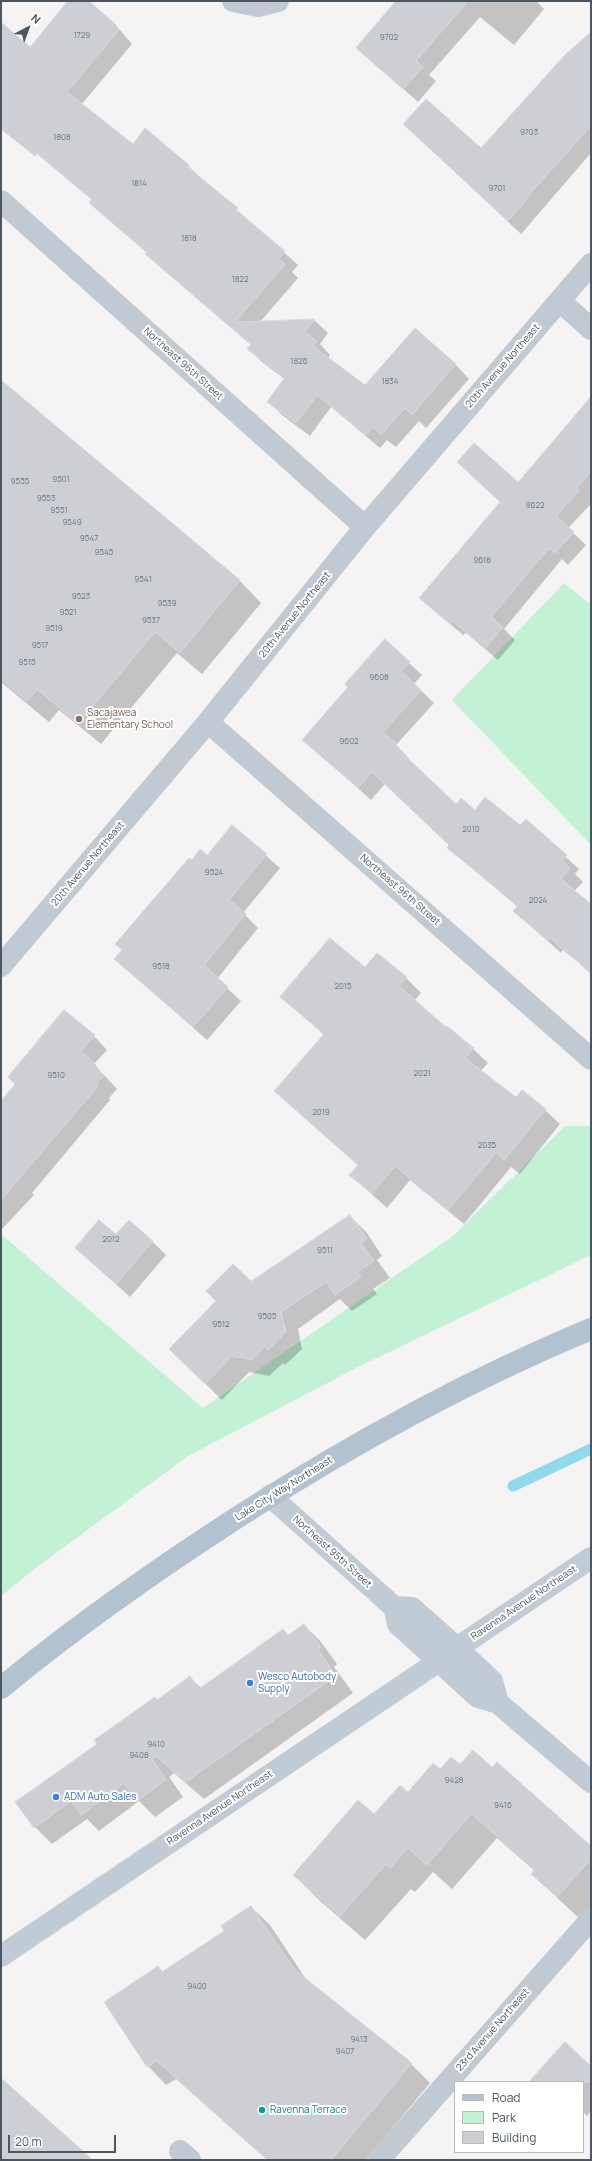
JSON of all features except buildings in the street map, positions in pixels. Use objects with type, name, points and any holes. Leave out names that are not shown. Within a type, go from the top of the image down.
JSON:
[{"type":"main road","name":"Lake City Way Northeast","points":[[1,1688],[102,1609],[179,1555],[270,1496],[407,1418],[498,1371],[591,1329]]},
{"type":"street","points":[[233,1],[268,4]]},
{"type":"street","name":"Northeast 96th Street","points":[[1,201],[365,527]]},
{"type":"street","name":"20th Avenue Northeast","points":[[1,966],[208,722],[365,527],[591,264]]},
{"type":"street","points":[[560,301],[591,329]]},
{"type":"street","name":"Northeast 96th Street","points":[[208,722],[591,1059]]},
{"type":"street","name":"Northeast 95th Street","points":[[270,1496],[394,1607]]},
{"type":"street","name":"Ravenna Avenue Northeast","points":[[458,1648],[591,1558]]},
{"type":"street","points":[[498,1703],[492,1681],[458,1648],[412,1608],[394,1607],[398,1624],[478,1697],[498,1703],[591,1782]]},
{"type":"street","name":"Ravenna Avenue Northeast","points":[[1,1956],[439,1661]]},
{"type":"street","name":"23rd Avenue Northeast","points":[[379,2160],[591,1919]]},
{"type":"green space","points":[[564,583],[591,605],[591,845],[452,700]]},
{"type":"green space","points":[[565,1126],[591,1126],[591,1255],[356,1368],[188,1456],[37,1567],[1,1596],[1,1234],[203,1408],[453,1236]]},
{"type":"waterway","points":[[513,1486],[591,1449]]},
{"type":"place","name":"Sacajawea Elementary School","points":[[79,719]]},
{"type":"place","name":"Wesco Autobody Supply","points":[[250,1683]]},
{"type":"place","name":"ADM Auto Sales","points":[[56,1797]]},
{"type":"place","name":"Ravenna Terrace","points":[[262,2110]]}]
